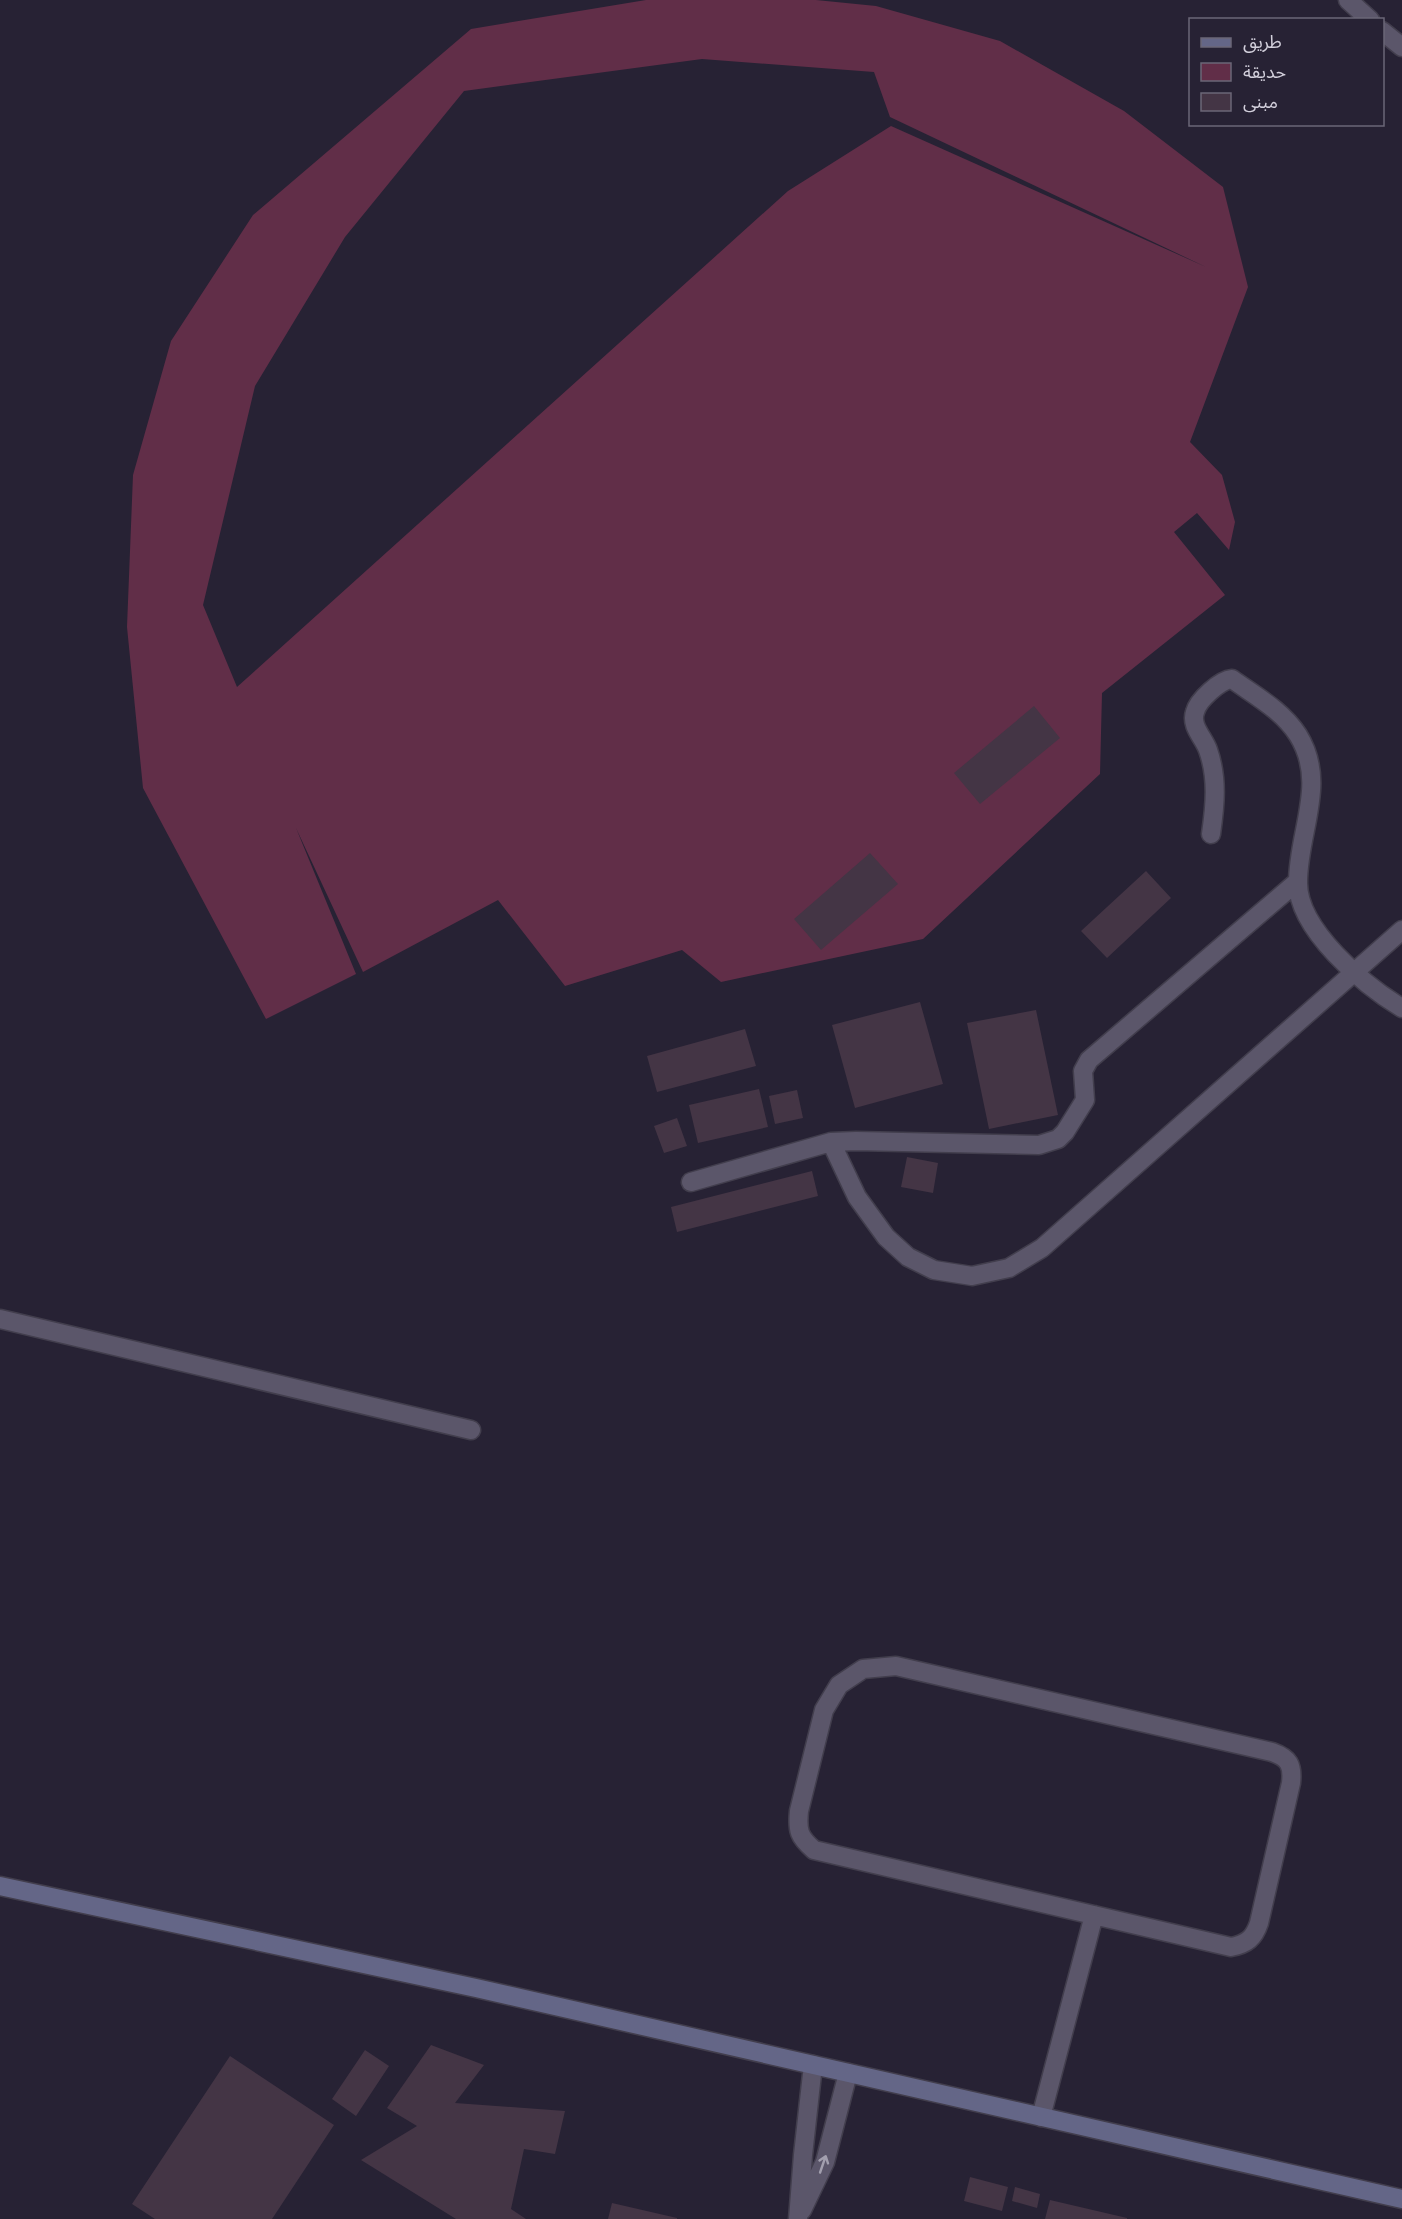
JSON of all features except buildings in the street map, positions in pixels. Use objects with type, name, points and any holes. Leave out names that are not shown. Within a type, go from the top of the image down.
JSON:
[{"type":"street","points":[[1348,0],[1368,18]]},
{"type":"street","points":[[1384,32],[1402,47]]},
{"type":"street","points":[[1211,834],[1215,806],[1214,777],[1208,749],[1195,726],[1194,713],[1199,704],[1217,685],[1224,680],[1232,679],[1282,716],[1298,735],[1308,758],[1312,782],[1298,881],[1302,907],[1313,926],[1354,973],[1402,1008]]},
{"type":"street","points":[[691,1182],[831,1142],[1039,1145],[1058,1139],[1085,1100],[1083,1071],[1089,1060],[1298,881]]},
{"type":"street","points":[[831,1142],[857,1197],[886,1237],[908,1257],[934,1270],[972,1276],[1009,1268],[1042,1248],[1402,930]]},
{"type":"street","points":[[0,1319],[471,1430]]},
{"type":"street","points":[[896,1666],[1272,1752],[1285,1757],[1293,1769],[1292,1783],[1259,1923],[1255,1935],[1245,1944],[1231,1947],[1094,1915],[814,1850],[802,1839],[797,1826],[799,1811],[824,1710],[839,1685],[863,1669],[896,1666]]},
{"type":"street","points":[[0,1886],[476,1988],[1402,2199]]},
{"type":"street","points":[[1041,2117],[1094,1915]]},
{"type":"street","points":[[799,2218],[813,2065]]},
{"type":"street","points":[[799,2218],[825,2162],[848,2073]]},
{"type":"green space","points":[[646,0],[816,0],[876,6],[1000,41],[1124,111],[1223,187],[1248,287],[1190,442],[1222,475],[1235,522],[1229,550],[1197,513],[1174,532],[1225,595],[1102,693],[1100,774],[923,939],[721,982],[682,950],[565,986],[498,900],[363,972],[296,828],[356,974],[266,1019],[143,788],[127,627],[133,475],[171,341],[253,215],[471,29]],"holes":[[[702,59],[874,72],[890,117],[1206,267],[891,126],[788,191],[237,687],[203,605],[255,386],[345,237],[464,91]]]}]
